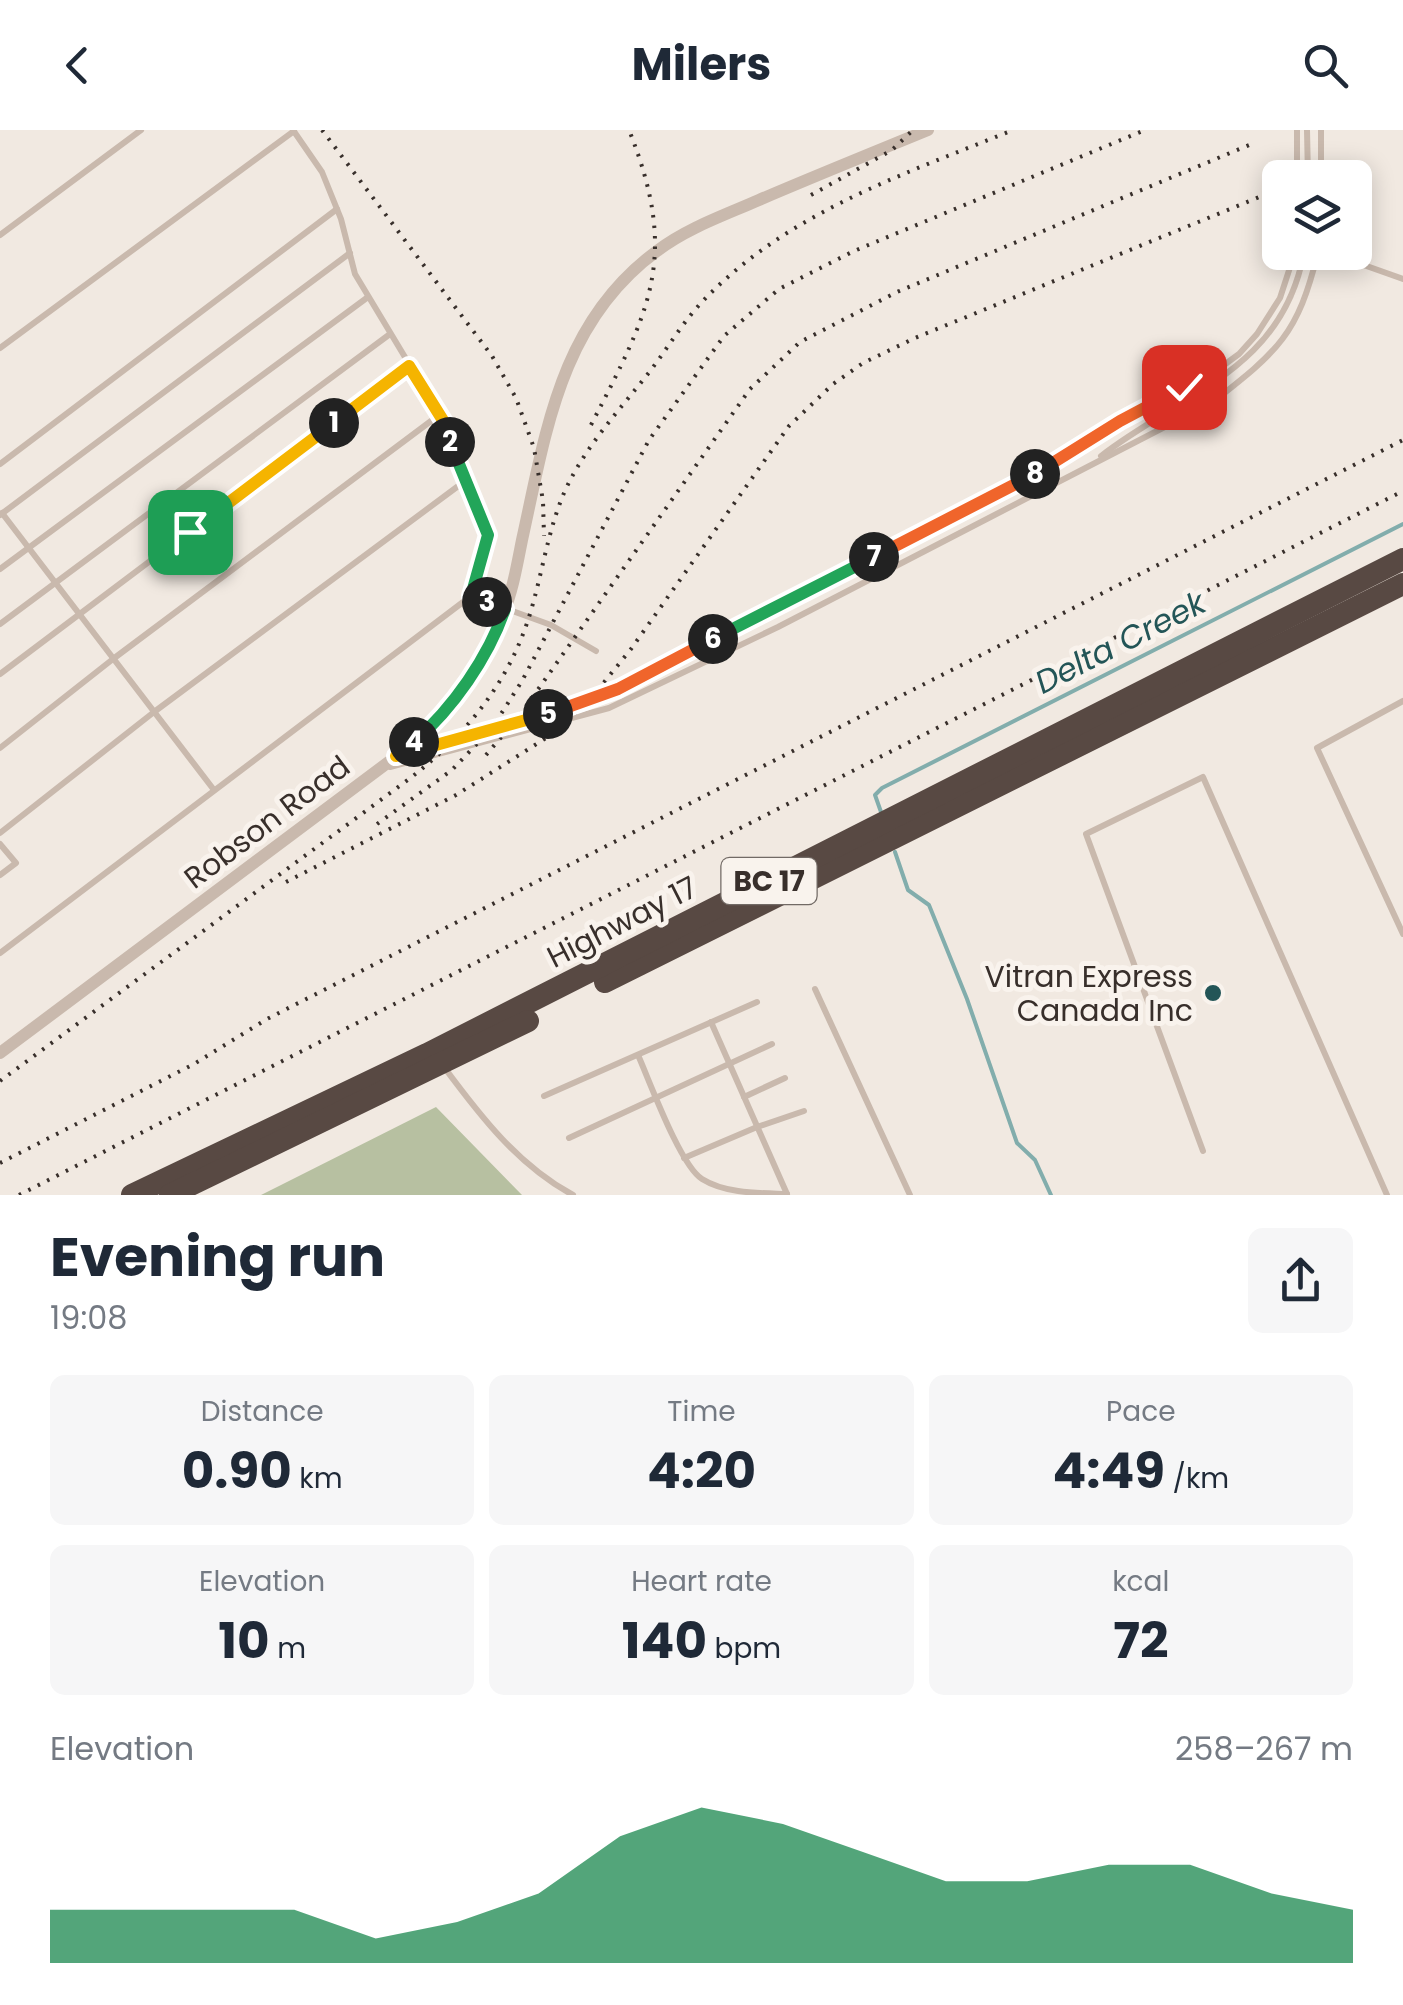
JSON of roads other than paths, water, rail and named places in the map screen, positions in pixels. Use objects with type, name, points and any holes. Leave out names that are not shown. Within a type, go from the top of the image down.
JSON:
[{"type":"highway","name":"Highway 17","points":[[132,1195],[478,1028],[1403,559]]},
{"type":"highway","name":"Highway 17","points":[[170,1195],[442,1064],[1403,584]]},
{"type":"street","name":"Robson Road","points":[[0,1053],[396,756],[424,733],[463,687],[505,609],[554,398],[575,348],[607,301],[656,251],[723,215],[928,130]]},
{"type":"lane","points":[[0,235],[141,130]]},
{"type":"lane","points":[[1296,160],[1297,130]]},
{"type":"lane","points":[[1308,130],[1308,160]]},
{"type":"lane","points":[[1321,130],[1321,160]]},
{"type":"lane","points":[[0,348],[293,131],[322,172],[338,210],[355,274],[439,415],[488,535],[471,596],[0,953]]},
{"type":"lane","points":[[0,464],[338,210]]},
{"type":"lane","points":[[214,790],[1,513],[350,253]]},
{"type":"lane","points":[[1372,268],[1403,279]]},
{"type":"lane","points":[[396,756],[568,709],[618,689],[1044,470],[1120,421],[1213,373],[1239,354],[1280,298],[1289,270]]},
{"type":"lane","points":[[1091,464],[1129,434],[1232,372],[1262,344],[1294,287],[1299,270]]},
{"type":"lane","points":[[379,769],[609,708],[778,627],[1213,402],[1258,367],[1287,336],[1300,312],[1313,270]]},
{"type":"lane","points":[[0,570],[368,298]]},
{"type":"lane","points":[[0,624],[390,334]]},
{"type":"lane","points":[[0,674],[409,366]]},
{"type":"lane","points":[[0,748],[439,415]]},
{"type":"lane","points":[[0,833],[154,712],[465,481]]},
{"type":"lane","points":[[471,596],[551,625],[596,651]]},
{"type":"lane","points":[[1403,700],[1318,748],[1403,934]]},
{"type":"lane","points":[[1203,1151],[1086,834],[1203,777],[1387,1195]]},
{"type":"lane","points":[[0,844],[16,862],[0,875]]},
{"type":"lane","points":[[815,990],[910,1195]]},
{"type":"lane","points":[[544,1096],[757,1002]]},
{"type":"lane","points":[[638,1055],[684,1158],[702,1180],[742,1192],[787,1194],[711,1022]]},
{"type":"lane","points":[[568,1138],[772,1044]]},
{"type":"lane","points":[[442,1064],[525,1164],[573,1195]]},
{"type":"lane","points":[[744,1097],[785,1078]]},
{"type":"lane","points":[[684,1158],[804,1111]]},
{"type":"waterway","name":"Delta Creek","points":[[881,812],[875,795],[882,788],[1403,524]]},
{"type":"waterway","name":"Delta Creek","points":[[895,852],[908,890],[929,905],[967,999],[1017,1143],[1035,1160],[1051,1195]]},
{"type":"railway","points":[[322,130],[492,356],[516,398],[534,448],[544,536]]},
{"type":"railway","points":[[591,425],[629,348],[651,282],[655,249],[653,214],[629,130]]},
{"type":"railway","points":[[811,195],[892,150],[913,130]]},
{"type":"railway","points":[[0,1081],[409,779],[466,727],[496,687],[520,641],[558,508],[581,461],[695,310],[735,271],[770,244],[847,200],[1013,130]]},
{"type":"railway","points":[[377,824],[452,770],[492,728],[522,681],[649,440],[724,336],[779,289],[854,251],[1145,130]]},
{"type":"railway","points":[[486,755],[520,715],[750,389],[800,342],[897,292],[1254,143]]},
{"type":"railway","points":[[286,882],[456,795],[546,738],[588,702],[631,649],[789,426],[833,384],[863,363],[915,338],[1262,196]]},
{"type":"railway","points":[[0,1163],[194,1064],[267,1019],[1403,440]]},
{"type":"railway","points":[[19,1195],[1403,491]]},
{"type":"place","name":"Vitran Express Canada Inc","points":[[1213,993]]}]
